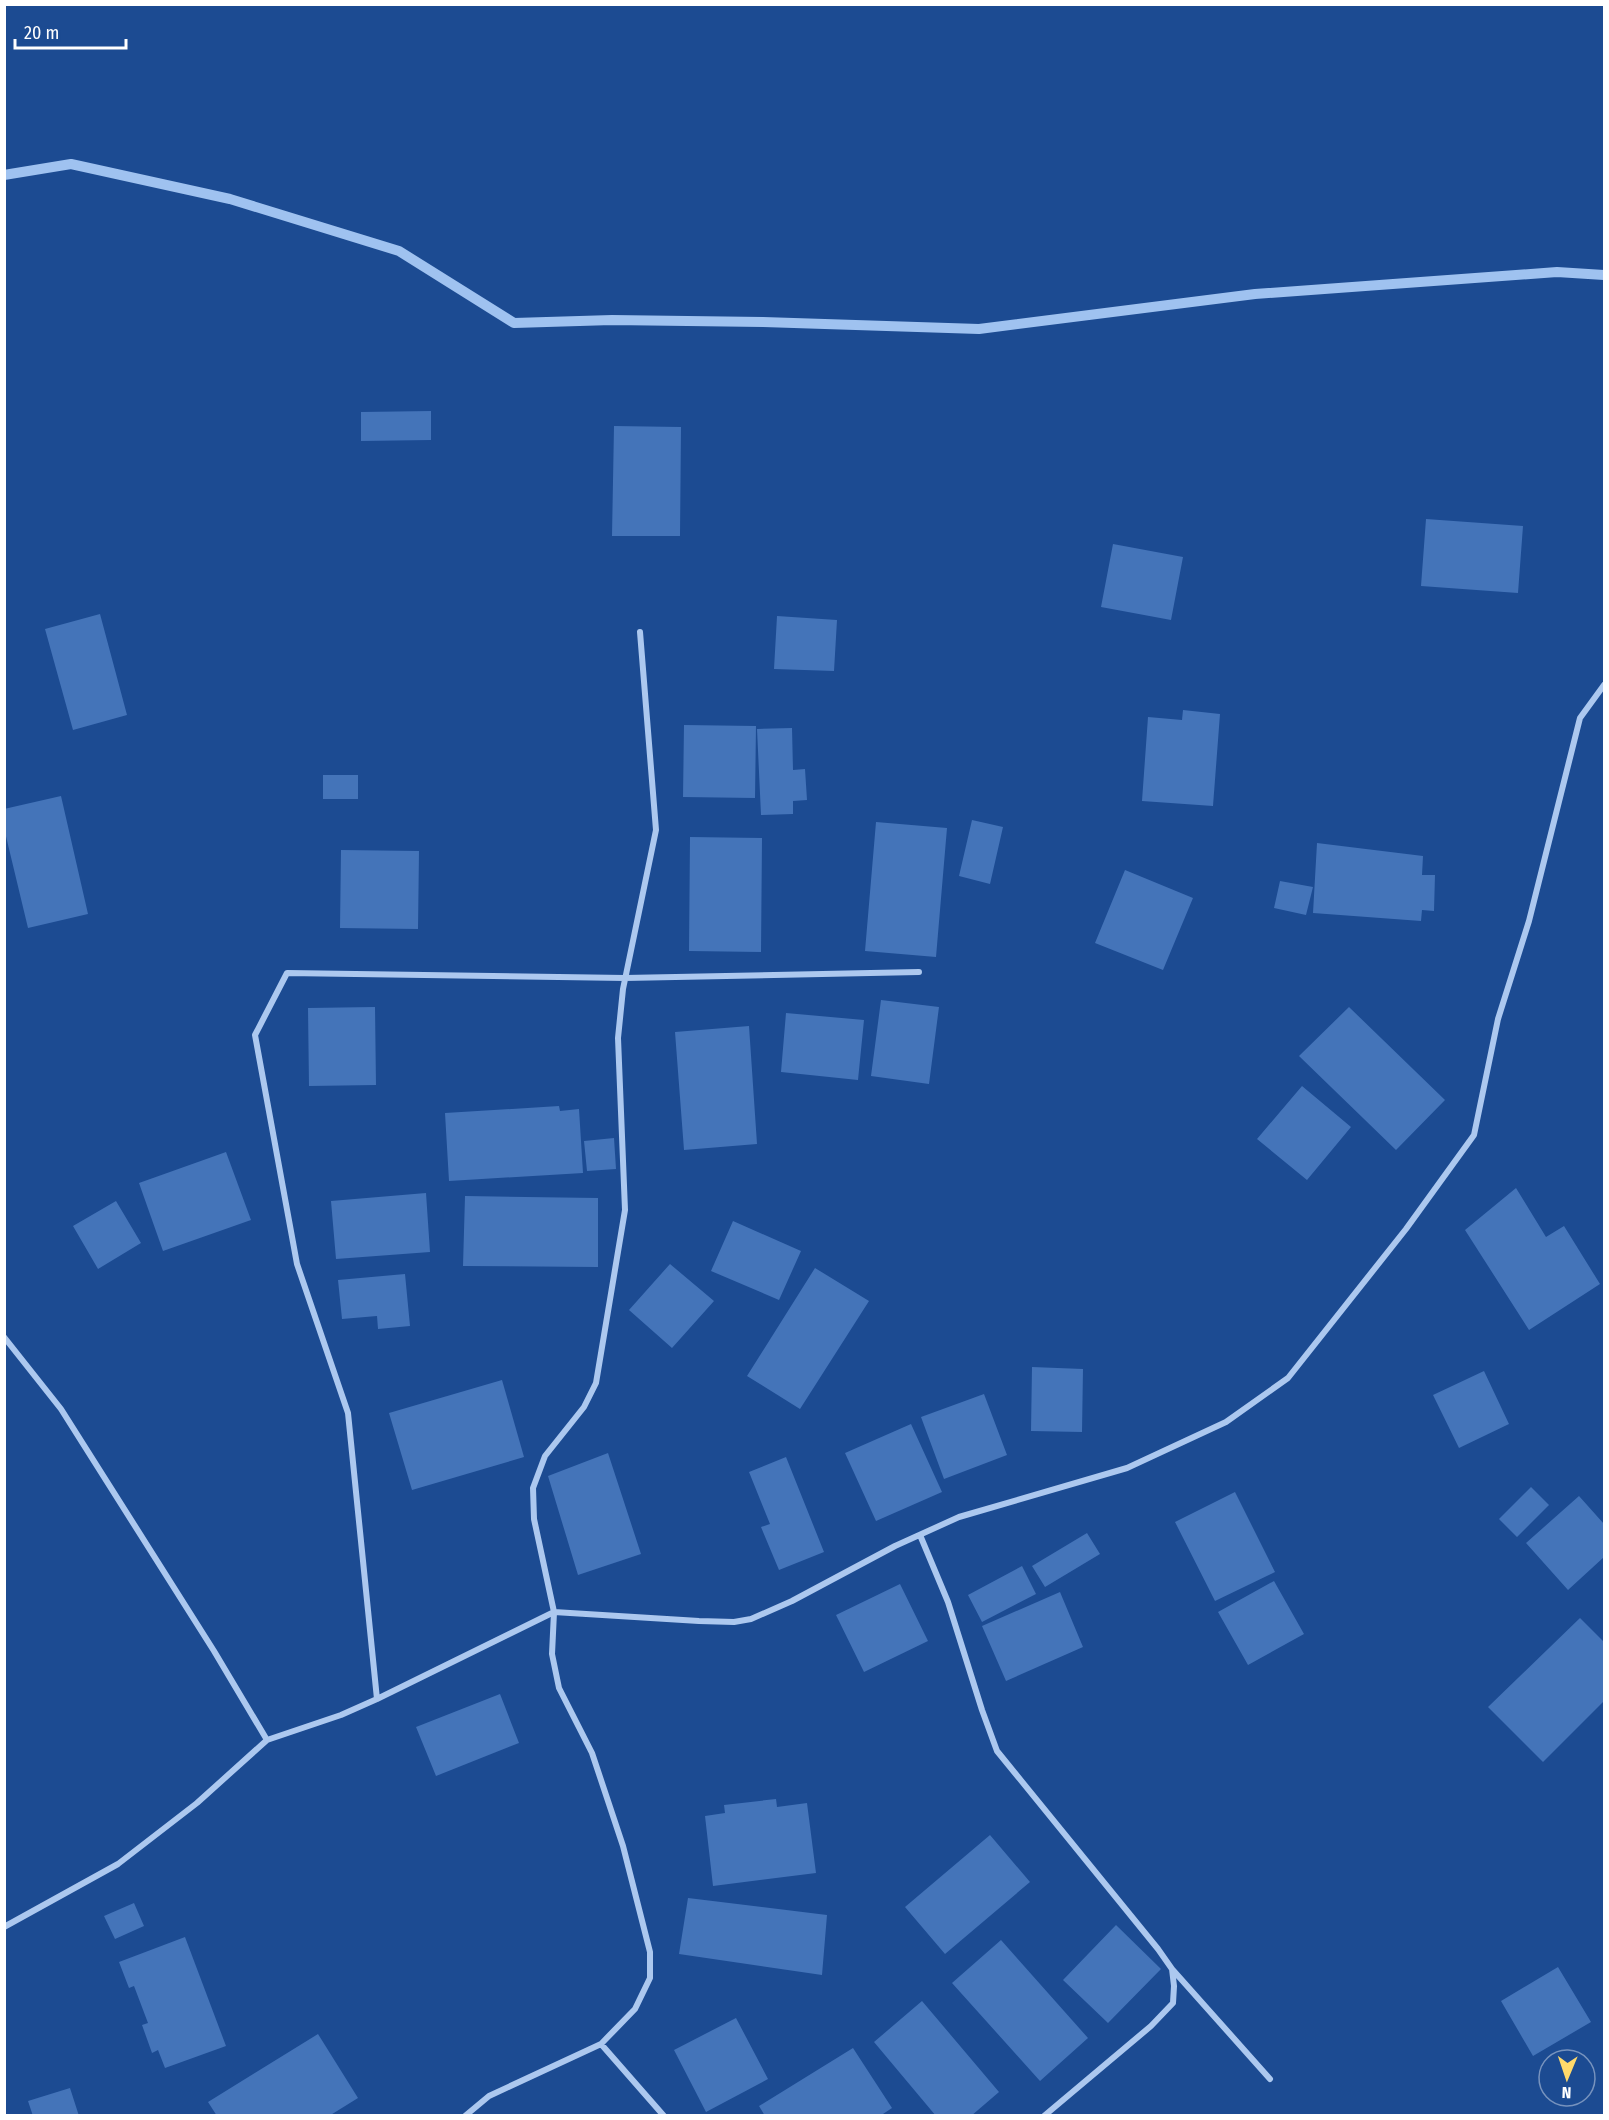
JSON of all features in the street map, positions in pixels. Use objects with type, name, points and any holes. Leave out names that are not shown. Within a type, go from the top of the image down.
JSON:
[{"type":"street","points":[[465,2115],[489,2096],[601,2044],[634,2009],[650,1978],[650,1952],[623,1846],[592,1753],[559,1688],[552,1654],[554,1612],[534,1519],[533,1488],[545,1456],[584,1407],[596,1383],[625,1210],[618,1038],[625,978],[656,830],[640,632]]},
{"type":"street","points":[[4,1927],[118,1864],[197,1803],[267,1740],[341,1715],[378,1699],[554,1612],[699,1621],[734,1622],[751,1619],[792,1601],[959,1517],[1127,1468],[1226,1422],[1288,1378],[1406,1229],[1474,1135],[1498,1019],[1529,921],[1580,718],[1605,685]]},
{"type":"street","points":[[378,1699],[348,1413],[297,1264],[255,1035],[287,973],[625,978],[919,972]]},
{"type":"street","points":[[4,1337],[61,1409],[214,1651],[267,1740]]},
{"type":"street","points":[[920,1535],[948,1602],[997,1751],[1172,1969],[1270,2079]]},
{"type":"street","points":[[1044,2115],[1151,2026],[1173,2003],[1172,1969]]},
{"type":"street","points":[[601,2044],[664,2115]]},
{"type":"building","points":[[431,411],[431,440],[361,441],[361,412]]},
{"type":"building","points":[[614,426],[681,427],[680,536],[612,536]]},
{"type":"building","points":[[1426,519],[1523,526],[1518,593],[1421,586]]},
{"type":"building","points":[[1113,544],[1183,557],[1171,620],[1101,607]]},
{"type":"building","points":[[100,614],[127,715],[73,730],[45,629]]},
{"type":"building","points":[[777,616],[837,620],[834,671],[774,669]]},
{"type":"building","points":[[1183,710],[1220,714],[1213,806],[1142,801],[1148,717],[1182,720]]},
{"type":"building","points":[[684,725],[756,726],[755,798],[683,797]]},
{"type":"building","points":[[792,728],[793,770],[805,769],[807,800],[793,801],[793,814],[761,815],[757,729]]},
{"type":"building","points":[[323,775],[358,775],[358,799],[323,799]]},
{"type":"building","points":[[61,796],[88,914],[28,928],[4,828],[4,809]]},
{"type":"building","points":[[972,820],[1003,827],[990,884],[959,876]]},
{"type":"building","points":[[876,822],[947,828],[936,957],[865,951]]},
{"type":"building","points":[[690,837],[762,838],[761,952],[689,951]]},
{"type":"building","points":[[1317,843],[1423,856],[1422,875],[1435,875],[1434,911],[1422,910],[1421,921],[1313,913]]},
{"type":"building","points":[[341,850],[419,851],[418,929],[340,928]]},
{"type":"building","points":[[1125,870],[1193,898],[1163,970],[1095,943]]},
{"type":"building","points":[[1280,881],[1313,887],[1306,915],[1274,908]]},
{"type":"building","points":[[881,1000],[939,1007],[929,1084],[871,1076]]},
{"type":"building","points":[[375,1007],[376,1085],[309,1086],[308,1008]]},
{"type":"building","points":[[1349,1007],[1445,1100],[1396,1150],[1299,1056]]},
{"type":"building","points":[[786,1013],[864,1020],[858,1080],[781,1072]]},
{"type":"building","points":[[749,1026],[757,1144],[684,1150],[675,1032]]},
{"type":"building","points":[[1302,1086],[1351,1127],[1307,1180],[1257,1139]]},
{"type":"building","points":[[559,1106],[560,1111],[579,1109],[583,1173],[449,1181],[445,1113]]},
{"type":"building","points":[[614,1138],[616,1169],[587,1171],[584,1141]]},
{"type":"building","points":[[226,1152],[251,1220],[163,1251],[139,1183]]},
{"type":"building","points":[[1516,1188],[1546,1237],[1564,1226],[1600,1284],[1529,1330],[1465,1230]]},
{"type":"building","points":[[426,1193],[430,1252],[336,1259],[331,1201]]},
{"type":"building","points":[[465,1196],[598,1198],[598,1267],[463,1266]]},
{"type":"building","points":[[116,1201],[141,1243],[98,1269],[73,1226]]},
{"type":"building","points":[[733,1221],[801,1251],[779,1300],[711,1271]]},
{"type":"building","points":[[670,1264],[714,1301],[672,1348],[629,1310]]},
{"type":"building","points":[[815,1268],[869,1301],[800,1409],[747,1376]]},
{"type":"building","points":[[405,1274],[410,1326],[378,1329],[377,1316],[342,1319],[338,1280]]},
{"type":"building","points":[[1032,1367],[1083,1369],[1082,1432],[1031,1431]]},
{"type":"building","points":[[1484,1371],[1509,1424],[1459,1448],[1433,1395]]},
{"type":"building","points":[[502,1380],[524,1457],[412,1490],[389,1413]]},
{"type":"building","points":[[984,1394],[1007,1455],[944,1479],[921,1417]]},
{"type":"building","points":[[911,1424],[942,1492],[876,1521],[845,1453]]},
{"type":"building","points":[[608,1453],[641,1554],[578,1575],[548,1476]]},
{"type":"building","points":[[786,1457],[824,1552],[779,1570],[761,1527],[770,1524],[749,1472]]},
{"type":"building","points":[[1531,1487],[1549,1505],[1517,1537],[1499,1519]]},
{"type":"building","points":[[1235,1492],[1275,1572],[1215,1601],[1175,1522]]},
{"type":"building","points":[[1579,1496],[1604,1524],[1604,1557],[1568,1590],[1526,1543]]},
{"type":"building","points":[[1087,1533],[1100,1554],[1045,1587],[1032,1566]]},
{"type":"building","points":[[1022,1566],[1036,1594],[982,1622],[968,1595]]},
{"type":"building","points":[[1274,1581],[1304,1634],[1248,1665],[1218,1612]]},
{"type":"building","points":[[900,1584],[928,1641],[864,1672],[836,1615]]},
{"type":"building","points":[[1060,1592],[1083,1647],[1006,1681],[982,1626]]},
{"type":"building","points":[[1580,1618],[1604,1642],[1604,1701],[1543,1762],[1488,1707]]},
{"type":"building","points":[[500,1694],[519,1743],[436,1776],[416,1727]]},
{"type":"building","points":[[776,1799],[777,1807],[807,1803],[816,1873],[713,1886],[705,1816],[725,1813],[724,1805]]},
{"type":"building","points":[[990,1835],[1030,1882],[945,1954],[905,1907]]},
{"type":"building","points":[[688,1898],[827,1915],[822,1975],[679,1954]]},
{"type":"building","points":[[134,1903],[144,1926],[115,1939],[104,1916]]},
{"type":"building","points":[[1116,1925],[1161,1969],[1108,2023],[1063,1980]]},
{"type":"building","points":[[185,1937],[226,2046],[165,2068],[158,2050],[152,2053],[142,2025],[148,2023],[134,1986],[129,1988],[119,1962]]},
{"type":"building","points":[[1001,1940],[1088,2038],[1040,2081],[952,1983]]},
{"type":"building","points":[[1558,1967],[1591,2022],[1547,2048],[1537,2048],[1537,2054],[1533,2056],[1501,2001]]},
{"type":"building","points":[[922,2001],[999,2092],[971,2116],[936,2116],[874,2042]]},
{"type":"building","points":[[736,2018],[768,2079],[706,2112],[674,2050]]},
{"type":"building","points":[[318,2034],[358,2098],[329,2116],[217,2116],[208,2102]]},
{"type":"building","points":[[853,2048],[892,2108],[880,2116],[765,2116],[759,2106]]},
{"type":"building","points":[[70,2088],[79,2116],[33,2116],[28,2101]]},
{"type":"waterway","points":[[4,175],[71,164],[230,199],[399,251],[514,323],[612,320],[979,329],[1255,294],[1557,272],[1604,275]]}]
